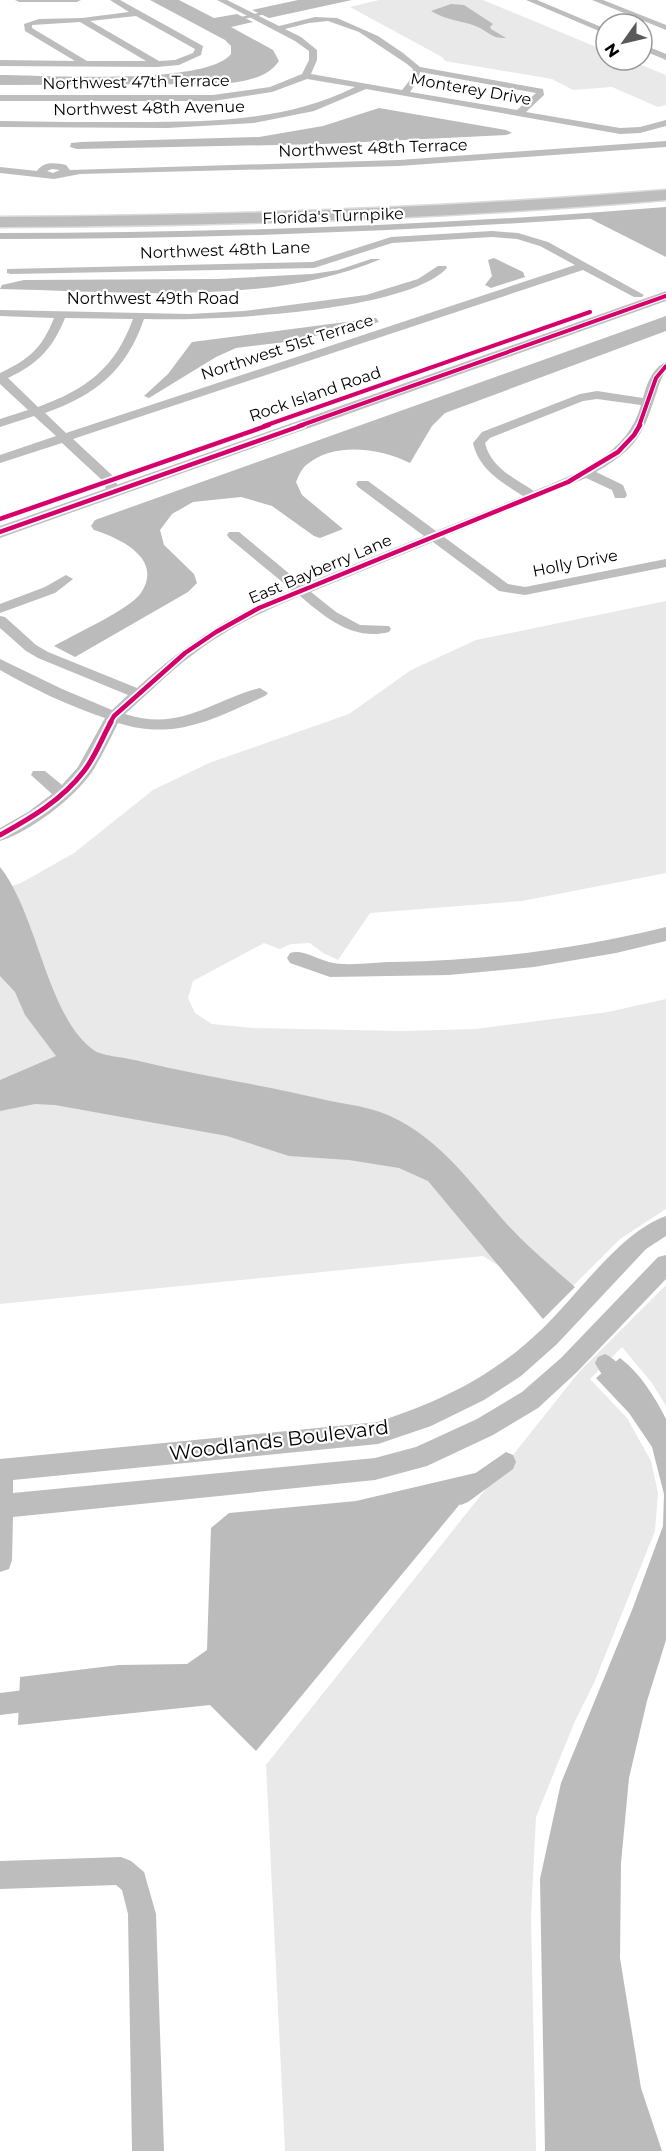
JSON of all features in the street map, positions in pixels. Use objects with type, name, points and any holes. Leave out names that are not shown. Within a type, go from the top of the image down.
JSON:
[{"type":"highway","name":"Florida's Turnpike","points":[[0,213],[203,212],[403,204],[666,186]]},
{"type":"highway","name":"Florida's Turnpike","points":[[0,222],[210,220],[415,213],[666,195]]},
{"type":"main road","name":"Rock Island Road","points":[[0,532],[111,486],[666,286]]},
{"type":"main road","name":"Rock Island Road","points":[[0,519],[111,486],[666,296]]},
{"type":"street","points":[[18,0],[77,0]]},
{"type":"street","points":[[0,63],[157,64],[191,59],[197,55],[200,48],[114,0]]},
{"type":"street","points":[[224,2],[244,0]]},
{"type":"street","points":[[530,0],[594,27]]},
{"type":"street","points":[[596,0],[625,12]]},
{"type":"street","points":[[224,2],[298,39],[312,50],[313,60],[306,76]]},
{"type":"street","points":[[86,64],[28,29],[28,24],[39,21],[82,20],[137,13]]},
{"type":"street","points":[[277,29],[329,18],[399,51],[417,69],[540,91],[541,93],[519,113]]},
{"type":"street","points":[[82,20],[157,64]]},
{"type":"street","points":[[405,92],[414,80],[417,69]]},
{"type":"street","name":"Monterey Drive","points":[[306,76],[631,131],[666,123]]},
{"type":"street","name":"Northwest 47th Terrace","points":[[0,98],[213,98],[273,89],[306,76]]},
{"type":"street","name":"Northwest 48th Avenue","points":[[0,124],[200,125],[250,121],[318,108],[341,100],[365,86]]},
{"type":"street","points":[[584,124],[575,131],[593,150]]},
{"type":"street","name":"Northwest 48th Terrace","points":[[0,170],[80,171],[388,163],[666,144]]},
{"type":"street","name":"Northwest 48th Lane","points":[[4,271],[314,265],[391,240],[492,234],[538,242],[638,295]]},
{"type":"street","name":"Northwest 51st Terrace","points":[[0,459],[584,266]]},
{"type":"street","name":"Northwest 49th Road","points":[[0,313],[139,317],[244,315],[367,298],[422,281],[442,268]]},
{"type":"street","points":[[61,314],[50,343],[42,354],[24,367],[0,377],[65,437],[111,486]]},
{"type":"street","points":[[0,423],[73,397],[98,382],[114,368],[128,350],[139,317]]},
{"type":"street","name":"East Bayberry Lane","points":[[0,835],[34,816],[63,794],[85,770],[114,716],[185,653],[216,632],[259,608],[435,537],[587,472],[622,448],[640,426],[658,371],[666,366]]},
{"type":"street","points":[[533,496],[488,465],[480,455],[479,443],[486,435],[580,398],[597,395],[648,402]]},
{"type":"street","points":[[587,472],[618,488],[620,495]]},
{"type":"street","name":"Holly Drive","points":[[363,484],[504,588],[525,591],[666,563]]},
{"type":"street","points":[[234,535],[299,591],[331,615],[357,629],[384,629]]},
{"type":"street","points":[[0,609],[50,590],[66,579]]},
{"type":"street","points":[[0,620],[37,651],[138,694]]},
{"type":"street","points":[[0,664],[21,676],[114,716],[161,726],[196,720],[260,693]]},
{"type":"street","points":[[39,775],[63,794]]},
{"type":"street","points":[[296,958],[330,970],[448,968],[534,960],[616,946],[666,934]]},
{"type":"street","name":"Woodlands Boulevard","points":[[1,1470],[378,1433],[431,1415],[476,1393],[513,1369],[549,1337],[638,1243],[666,1225]]},
{"type":"street","name":"Woodlands Boulevard","points":[[1,1506],[375,1469],[419,1458],[485,1427],[530,1400],[569,1365],[666,1264]]},
{"type":"street","points":[[0,1560],[1,1470]]},
{"type":"street","points":[[0,1875],[121,1870],[134,1882],[142,1914],[147,2151]]},
{"type":"shaded area","points":[[150,0],[179,0],[214,18],[237,14],[253,22],[231,27],[273,50],[279,61],[261,76],[222,84],[0,85],[0,75],[86,77],[158,75],[190,71],[215,64],[231,54],[231,46],[225,40]]},
{"type":"shaded area","points":[[298,0],[352,0],[269,18],[252,10]]},
{"type":"shaded area","points":[[379,0],[483,0],[594,46],[594,72],[654,72],[654,70],[666,75],[666,105],[658,107],[612,87],[573,90],[552,79],[445,61],[442,57],[350,7]]},
{"type":"shaded area","points":[[451,4],[464,5],[493,24],[491,29],[506,38],[495,37],[475,26],[431,11]]},
{"type":"shaded area","points":[[379,108],[506,130],[512,133],[323,144],[77,149],[70,147],[71,143],[81,142],[259,137],[323,126]]},
{"type":"shaded area","points":[[666,210],[666,257],[587,217]]},
{"type":"shaded area","points":[[494,258],[523,272],[525,277],[491,288],[485,285],[492,276],[488,260]]},
{"type":"shaded area","points":[[371,259],[381,259],[337,274],[291,284],[243,290],[143,293],[0,289],[2,285],[24,280],[218,279],[312,274],[338,270]]},
{"type":"shaded area","points":[[666,316],[666,331],[445,413],[432,426],[410,463],[385,454],[357,450],[343,450],[316,458],[304,468],[296,482],[302,495],[343,529],[320,538],[272,506],[241,497],[193,502],[172,514],[160,530],[164,545],[194,574],[197,583],[188,592],[75,657],[54,646],[125,606],[141,593],[147,581],[147,570],[136,551],[115,538],[94,530],[91,526],[95,520]]},
{"type":"shaded area","points":[[376,318],[379,322],[286,342],[236,348],[216,357],[149,398],[144,396],[168,374],[192,342]]},
{"type":"shaded area","points":[[666,601],[666,873],[522,901],[370,913],[338,960],[323,953],[310,943],[291,944],[280,949],[264,943],[193,981],[188,998],[195,1013],[212,1024],[253,1028],[401,1031],[475,1029],[608,1012],[666,999],[666,1209],[620,1239],[557,1302],[483,1256],[0,1304],[0,890],[21,883],[74,853],[153,790],[209,763],[349,714],[411,670],[476,640]]},
{"type":"shaded area","points":[[0,867],[13,887],[24,911],[65,1015],[79,1036],[95,1051],[110,1056],[367,1108],[400,1121],[418,1132],[449,1159],[513,1231],[575,1287],[543,1319],[428,1181],[399,1168],[349,1160],[289,1156],[227,1136],[55,1105],[35,1104],[0,1111],[0,1080],[56,1056],[25,1015],[15,992],[0,976]]},
{"type":"shaded area","points":[[666,1285],[666,1406],[652,1383],[622,1347],[590,1379],[627,1418],[651,1461],[658,1493],[655,1531],[594,1683],[575,1721],[536,1817],[531,1916],[536,2151],[285,2151],[266,1765],[579,1372]]},
{"type":"shaded area","points":[[620,1358],[646,1386],[666,1419],[666,1640],[647,1701],[629,1778],[621,1863],[620,1958],[641,2088],[662,2151],[545,2151],[540,1879],[561,1783],[632,1610],[663,1526],[664,1494],[652,1447],[629,1413],[596,1378]]},
{"type":"shaded area","points":[[488,1470],[256,1751],[210,1705],[18,1725],[20,1677],[119,1665],[187,1664],[207,1650],[211,1528],[229,1513],[356,1501]]},
{"type":"waterway","points":[[222,22],[324,0]]},
{"type":"waterway","points":[[0,236],[333,231],[666,210]]},
{"type":"waterway","points":[[605,1363],[623,1384]]},
{"type":"waterway","points":[[461,1495],[506,1462]]},
{"type":"waterway","points":[[0,1704],[41,1699]]},
{"type":"cycle path","points":[[0,532],[666,296]]},
{"type":"cycle path","points":[[0,519],[590,312]]},
{"type":"cycle path","points":[[0,835],[34,816],[63,794],[85,770],[114,716],[185,653],[216,632],[259,608],[568,482],[609,459],[634,435],[643,418],[656,378],[666,366]]}]
